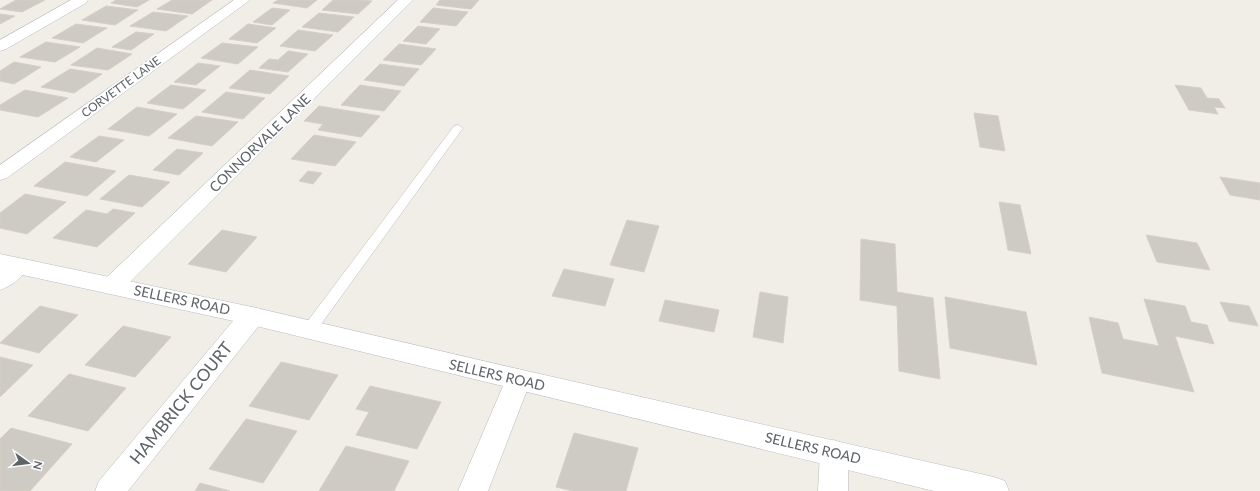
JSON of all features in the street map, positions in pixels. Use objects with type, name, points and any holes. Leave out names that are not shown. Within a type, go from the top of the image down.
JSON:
[{"type":"street","points":[[0,46],[82,0]]},
{"type":"street","name":"CORVETTE LANE","points":[[0,174],[243,0]]},
{"type":"street","name":"CONNORVALE LANE","points":[[113,285],[406,0]]},
{"type":"street","name":"SELLERS ROAD","points":[[6,269],[113,285],[252,316],[518,380],[994,491]]},
{"type":"street","name":"HAMBRICK COURT","points":[[110,491],[252,316]]},
{"type":"street","points":[[473,491],[518,380]]},
{"type":"street","points":[[833,491],[834,453]]},
{"type":"lane","points":[[309,330],[458,128]]},
{"type":"building","points":[[16,0],[45,0],[22,12],[0,9]]},
{"type":"building","points":[[116,0],[149,0],[137,7],[111,3]]},
{"type":"building","points":[[172,0],[212,0],[192,14],[157,9]]},
{"type":"building","points":[[278,0],[317,0],[307,8],[273,3]]},
{"type":"building","points":[[333,0],[372,1],[358,14],[322,10]]},
{"type":"building","points":[[440,0],[479,0],[471,9],[436,5]]},
{"type":"building","points":[[106,6],[138,10],[115,25],[82,20]]},
{"type":"building","points":[[272,8],[290,10],[272,25],[253,22]]},
{"type":"building","points":[[433,8],[468,12],[456,26],[420,22]]},
{"type":"building","points":[[153,12],[188,16],[166,31],[130,26]]},
{"type":"building","points":[[319,13],[354,17],[338,32],[302,27]]},
{"type":"building","points":[[0,14],[15,16],[0,24]]},
{"type":"building","points":[[76,24],[107,28],[83,43],[52,38]]},
{"type":"building","points":[[248,24],[276,28],[257,43],[229,39]]},
{"type":"building","points":[[418,26],[440,29],[426,44],[403,41]]},
{"type":"building","points":[[298,30],[333,35],[315,51],[280,46]]},
{"type":"building","points":[[136,32],[154,34],[131,50],[112,47]]},
{"type":"building","points":[[46,42],[80,47],[55,62],[20,57]]},
{"type":"building","points":[[222,43],[258,47],[238,64],[201,58]]},
{"type":"building","points":[[399,44],[436,49],[421,65],[383,60]]},
{"type":"building","points":[[97,48],[132,54],[108,70],[71,65]]},
{"type":"building","points":[[288,51],[308,54],[288,72],[259,68],[269,59],[278,60]]},
{"type":"building","points":[[14,62],[41,67],[14,84],[0,81],[0,71]]},
{"type":"building","points":[[198,63],[220,66],[196,85],[174,82]]},
{"type":"building","points":[[380,64],[419,69],[404,86],[364,80]]},
{"type":"building","points":[[70,69],[102,74],[74,93],[41,87]]},
{"type":"building","points":[[250,70],[289,76],[270,94],[229,88]]},
{"type":"building","points":[[171,85],[206,90],[183,109],[147,103]]},
{"type":"building","points":[[360,85],[401,91],[384,111],[341,105]]},
{"type":"building","points":[[1175,85],[1201,88],[1207,98],[1219,99],[1225,108],[1214,107],[1218,114],[1189,110]]},
{"type":"building","points":[[25,90],[68,98],[38,117],[0,110],[0,105]]},
{"type":"building","points":[[226,92],[265,98],[243,119],[202,112]]},
{"type":"building","points":[[319,106],[380,116],[361,137],[318,130],[323,124],[304,121]]},
{"type":"building","points":[[137,107],[177,114],[149,136],[108,129]]},
{"type":"building","points":[[974,113],[998,116],[1005,151],[980,147]]},
{"type":"building","points":[[196,116],[238,122],[212,146],[168,138]]},
{"type":"building","points":[[314,135],[356,142],[335,166],[291,159]]},
{"type":"building","points":[[99,136],[124,140],[96,162],[70,157]]},
{"type":"building","points":[[177,149],[203,153],[179,175],[153,170]]},
{"type":"building","points":[[65,162],[116,171],[87,196],[34,186]]},
{"type":"building","points":[[308,171],[322,173],[313,184],[299,181]]},
{"type":"building","points":[[129,175],[170,182],[142,207],[100,199]]},
{"type":"building","points":[[1220,177],[1260,183],[1260,200],[1230,195]]},
{"type":"building","points":[[25,194],[66,202],[27,234],[0,228],[0,213]]},
{"type":"building","points":[[999,202],[1020,205],[1031,254],[1008,250]]},
{"type":"building","points":[[113,209],[135,213],[97,247],[53,238],[86,210],[107,214]]},
{"type":"building","points":[[627,220],[659,226],[644,272],[610,265]]},
{"type":"building","points":[[222,230],[257,237],[226,272],[188,264]]},
{"type":"building","points":[[1146,235],[1197,243],[1210,270],[1157,262]]},
{"type":"building","points":[[861,239],[895,244],[897,292],[933,298],[940,379],[899,371],[897,306],[860,300]]},
{"type":"building","points":[[564,269],[614,279],[605,306],[552,296]]},
{"type":"building","points":[[760,292],[788,297],[783,343],[753,337]]},
{"type":"building","points":[[945,297],[1026,312],[1037,365],[950,348]]},
{"type":"building","points":[[1144,299],[1185,306],[1191,322],[1207,325],[1214,344],[1175,336],[1194,392],[1102,373],[1089,317],[1118,323],[1123,339],[1159,346]]},
{"type":"building","points":[[665,300],[719,310],[714,332],[659,321]]},
{"type":"building","points":[[1220,302],[1249,306],[1258,326],[1229,321]]},
{"type":"building","points":[[40,306],[78,315],[39,353],[0,343]]},
{"type":"building","points":[[123,326],[171,337],[135,377],[85,365]]},
{"type":"building","points":[[0,357],[33,365],[0,397]]},
{"type":"building","points":[[281,362],[338,375],[309,420],[249,406]]},
{"type":"building","points":[[69,374],[126,388],[88,431],[28,416]]},
{"type":"building","points":[[370,386],[441,402],[417,449],[356,435],[369,412],[356,409]]},
{"type":"building","points":[[246,419],[297,431],[263,483],[209,469]]},
{"type":"building","points":[[11,428],[72,444],[30,491],[0,491],[0,439]]},
{"type":"building","points":[[574,433],[638,448],[626,491],[573,491],[556,487]]},
{"type":"building","points":[[346,446],[409,461],[394,491],[319,491]]},
{"type":"building","points":[[200,483],[230,491],[195,491]]}]
